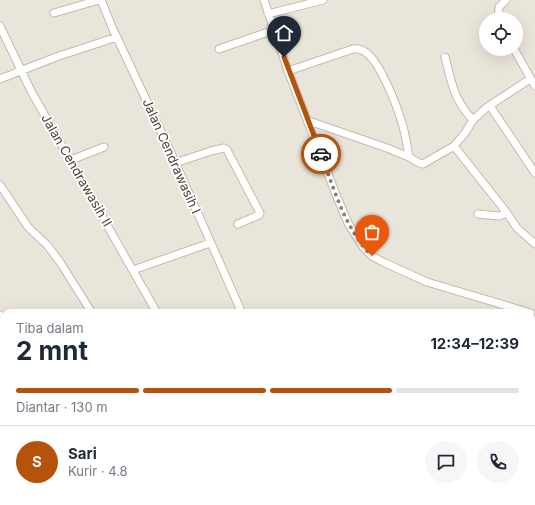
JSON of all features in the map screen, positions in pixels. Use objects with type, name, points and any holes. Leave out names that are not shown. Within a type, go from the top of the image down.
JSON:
[{"type":"street","points":[[54,13],[100,0]]},
{"type":"street","name":"Jalan Cendrawasih I","points":[[100,0],[240,309]]},
{"type":"street","points":[[264,0],[288,71],[348,222],[363,247],[372,256],[427,282],[518,309]]},
{"type":"street","points":[[268,14],[323,0]]},
{"type":"street","points":[[499,12],[499,7],[506,0]]},
{"type":"street","name":"Jalan Cendrawasih II","points":[[0,26],[21,71],[155,309]]},
{"type":"street","points":[[219,49],[274,30]]},
{"type":"street","points":[[0,79],[56,57],[117,37]]},
{"type":"street","points":[[288,71],[353,49],[359,49],[368,54],[378,68],[396,106],[404,130],[409,157]]},
{"type":"street","points":[[518,56],[535,86]]},
{"type":"street","points":[[445,57],[455,96],[464,111],[473,120]]},
{"type":"street","points":[[308,121],[382,146],[423,164],[454,146],[465,133],[473,120],[490,106],[530,79]]},
{"type":"street","points":[[490,106],[535,173]]},
{"type":"street","points":[[454,146],[507,213],[517,228],[535,244]]},
{"type":"street","points":[[71,160],[104,147]]},
{"type":"street","points":[[175,163],[211,151],[224,148],[227,150],[260,213],[259,215],[238,224]]},
{"type":"street","points":[[0,185],[28,227],[47,245],[60,262],[89,309]]},
{"type":"street","points":[[478,214],[499,216],[507,213]]},
{"type":"street","points":[[133,270],[210,243]]},
{"type":"shaded area","points":[[0,0],[535,0],[535,309],[0,309]]},
{"type":"way so far","points":[[321,154],[348,222],[363,247],[372,256]]},
{"type":"route","points":[[284,57],[288,71],[321,154]]}]
